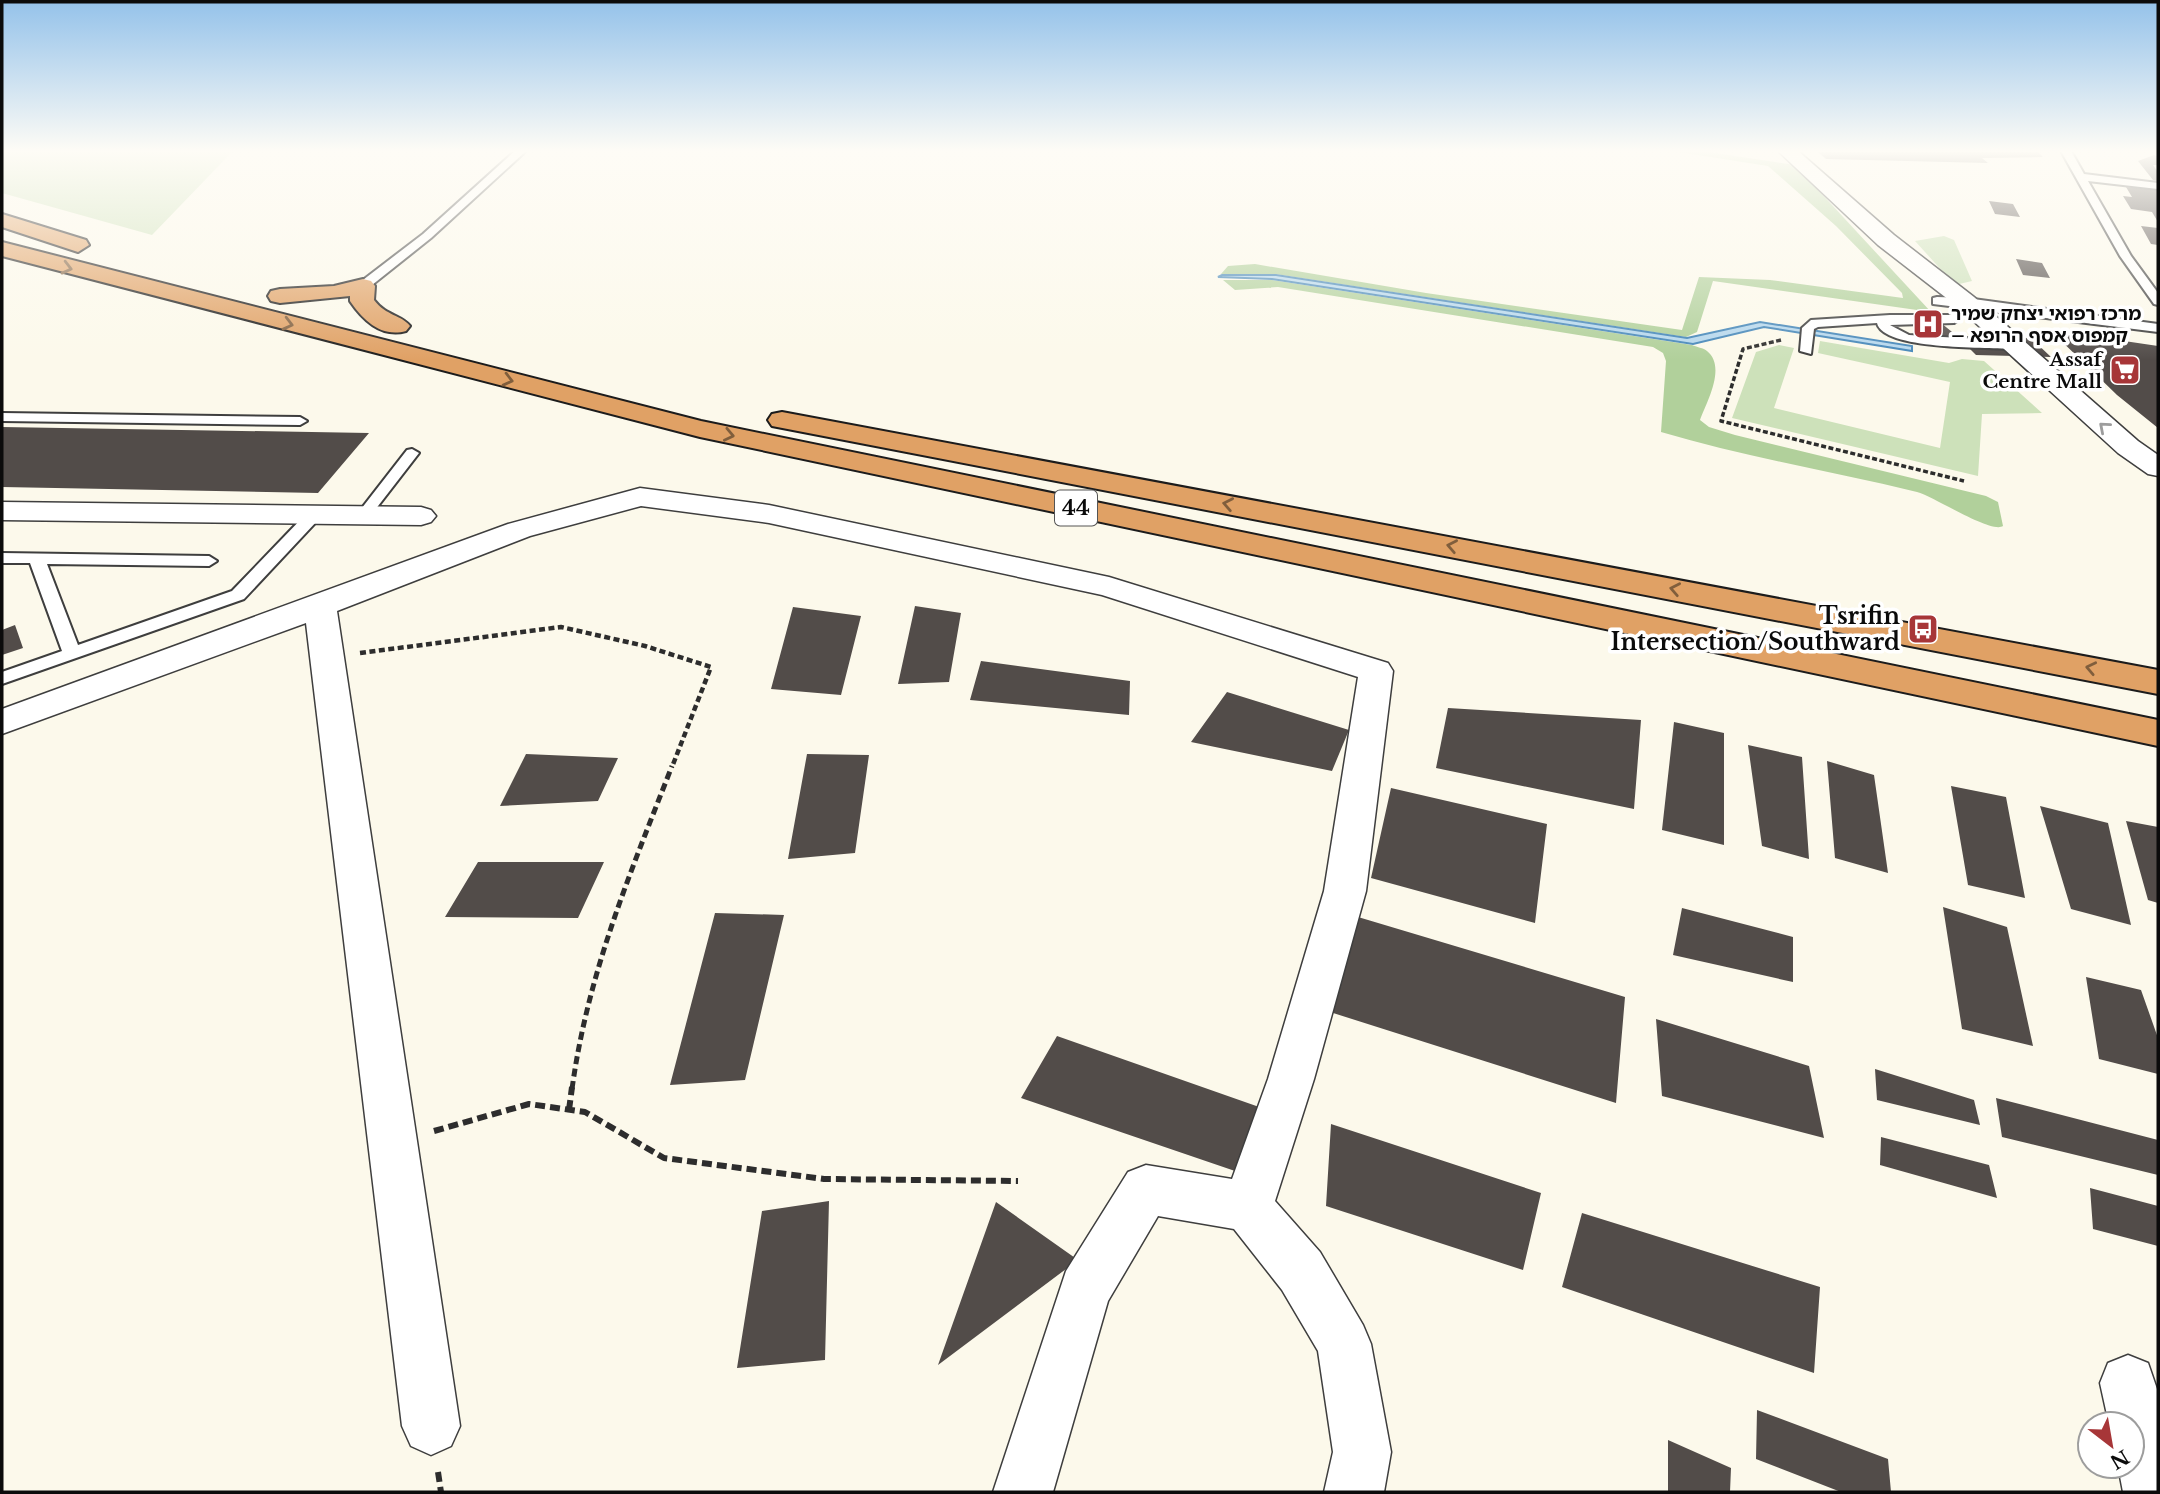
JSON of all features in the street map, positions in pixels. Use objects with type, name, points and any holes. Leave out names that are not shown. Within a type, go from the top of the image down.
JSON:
[{"type":"highway","name":"44","points":[[4,221],[77,245],[717,408],[2158,682]]},
{"type":"highway","name":"44","points":[[2,249],[700,429],[2158,733]]},
{"type":"highway","points":[[280,296],[334,293],[363,286],[362,301],[375,317],[397,326]]},
{"type":"street","points":[[1865,221],[1952,307],[1980,344],[2067,424],[2158,490]]},
{"type":"street","points":[[1952,307],[2011,345],[2128,447],[2158,468]]},
{"type":"street","points":[[2,722],[519,530],[640,497],[769,514],[1109,587],[1376,671],[1345,891],[1291,1079],[1248,1207]]},
{"type":"street","points":[[2,510],[312,517],[421,516]]},
{"type":"street","points":[[320,606],[430,1426]]},
{"type":"street","points":[[1023,1492],[1085,1290],[1146,1189],[1248,1207],[1301,1271],[1344,1344],[1362,1452],[1354,1492]]},
{"type":"street","points":[[2129,1383],[2153,1492]]},
{"type":"lane","points":[[363,286],[445,221]]},
{"type":"lane","points":[[2106,221],[2126,256],[2158,301]]},
{"type":"lane","points":[[1807,340],[1821,321],[1891,318],[1952,307],[2158,328]]},
{"type":"lane","points":[[1891,318],[1882,322],[1882,327],[1902,338],[2011,345]]},
{"type":"lane","points":[[2,417],[300,421]]},
{"type":"lane","points":[[363,516],[412,453]]},
{"type":"lane","points":[[2,678],[238,595],[312,517]]},
{"type":"lane","points":[[2,558],[209,561]]},
{"type":"lane","points":[[37,559],[72,653]]},
{"type":"path","points":[[1807,340],[1772,340],[1743,349],[1719,417],[1721,421],[1964,481]]},
{"type":"path","points":[[327,657],[561,627],[645,646],[711,667],[609,928],[580,1028],[569,1110]]},
{"type":"path","points":[[392,1142],[529,1104],[585,1112],[664,1158],[824,1179],[1018,1181]]},
{"type":"green space","points":[[101,221],[166,221],[152,235]]},
{"type":"green space","points":[[1830,221],[1847,221],[1931,312],[1713,281],[1697,332],[1686,337],[1275,274],[1221,274],[1228,266],[1255,264],[1426,293],[1682,330],[1699,277],[1770,280],[1903,298],[1902,293]]},
{"type":"green space","points":[[1944,236],[1954,240],[1972,281],[1955,285],[1915,241]]},
{"type":"green space","points":[[1223,280],[1272,280],[1692,345],[1707,351],[1715,366],[1713,385],[1700,420],[1709,427],[1986,496],[1998,502],[2003,526],[1987,525],[1917,492],[1724,449],[1661,432],[1666,361],[1663,353],[1653,347],[1278,287],[1235,290]]},
{"type":"green space","points":[[1820,341],[1949,363],[1962,359],[1984,361],[2042,413],[1982,414],[1978,476],[1732,418],[1756,352],[1779,345],[1794,348],[1774,408],[1940,448],[1950,382],[1818,353]]},
{"type":"water","points":[[1276,275],[1687,338],[1760,322],[1912,346],[1912,351],[1764,327],[1693,344],[1272,279],[1218,277]]},
{"type":"building","points":[[2141,226],[2158,228],[2158,245],[2151,244]]},
{"type":"building","points":[[2016,259],[2042,263],[2050,278],[2023,275]]},
{"type":"building","points":[[1924,323],[1941,323],[1957,336],[1942,336]]},
{"type":"building","name":"Assaf Centre Mall","points":[[2050,330],[2158,346],[2158,428],[2117,395]]},
{"type":"building","points":[[1957,336],[2031,338],[2051,357],[1976,355]]},
{"type":"building","points":[[2,427],[369,433],[318,493],[2,487]]},
{"type":"building","points":[[915,606],[961,613],[949,682],[898,684]]},
{"type":"building","points":[[793,607],[861,616],[841,695],[771,689]]},
{"type":"building","points":[[15,625],[23,648],[2,655],[2,630]]},
{"type":"building","points":[[981,661],[1130,681],[1129,715],[970,700]]},
{"type":"building","points":[[1227,692],[1349,730],[1332,771],[1191,742]]},
{"type":"building","points":[[1448,708],[1641,720],[1634,809],[1436,768]]},
{"type":"building","points":[[1674,722],[1724,733],[1724,845],[1662,830]]},
{"type":"building","points":[[1748,745],[1802,757],[1809,859],[1762,846]]},
{"type":"building","points":[[526,754],[618,758],[598,801],[500,806]]},
{"type":"building","points":[[807,754],[869,755],[855,853],[788,859]]},
{"type":"building","points":[[1827,761],[1874,775],[1888,873],[1835,858]]},
{"type":"building","points":[[1951,786],[2006,797],[2025,898],[1968,885]]},
{"type":"building","points":[[1391,788],[1547,824],[1535,923],[1371,878]]},
{"type":"building","points":[[2040,806],[2108,823],[2131,925],[2071,909]]},
{"type":"building","points":[[2126,821],[2158,827],[2158,903],[2148,900]]},
{"type":"building","points":[[478,862],[604,862],[578,918],[445,917]]},
{"type":"building","points":[[1943,907],[2007,927],[2033,1046],[1962,1029]]},
{"type":"building","points":[[1682,908],[1793,937],[1793,982],[1673,955]]},
{"type":"building","points":[[715,913],[784,915],[745,1080],[670,1085]]},
{"type":"building","points":[[1348,914],[1625,997],[1616,1103],[1330,1012]]},
{"type":"building","points":[[2086,977],[2141,990],[2158,1038],[2158,1074],[2099,1059]]},
{"type":"building","points":[[1656,1019],[1809,1066],[1824,1138],[1662,1096]]},
{"type":"building","points":[[1057,1036],[1262,1108],[1235,1171],[1021,1098]]},
{"type":"building","points":[[1875,1069],[1974,1100],[1980,1125],[1877,1100]]},
{"type":"building","points":[[1996,1098],[2158,1140],[2158,1175],[2002,1137]]},
{"type":"building","points":[[1331,1124],[1541,1193],[1523,1270],[1326,1206]]},
{"type":"building","points":[[1881,1137],[1989,1165],[1997,1198],[1880,1165]]},
{"type":"building","points":[[2090,1188],[2158,1206],[2158,1246],[2093,1229]]},
{"type":"building","points":[[829,1201],[825,1360],[737,1368],[762,1211]]},
{"type":"building","points":[[996,1202],[1078,1260],[938,1365]]},
{"type":"building","points":[[1582,1213],[1820,1287],[1814,1373],[1562,1287]]},
{"type":"building","points":[[1757,1410],[1888,1459],[1891,1492],[1841,1492],[1756,1459]]},
{"type":"building","points":[[1668,1440],[1731,1468],[1730,1492],[1668,1492]]},
{"type":"place","name":"מרכז רפואי יצחק שמיר – קמפוס אסף הרופא","points":[[1928,324]]},
{"type":"place","name":"Assaf Centre Mall","points":[[2125,370]]},
{"type":"place","name":"Tsrifin Intersection/Southward","points":[[1923,629]]}]
